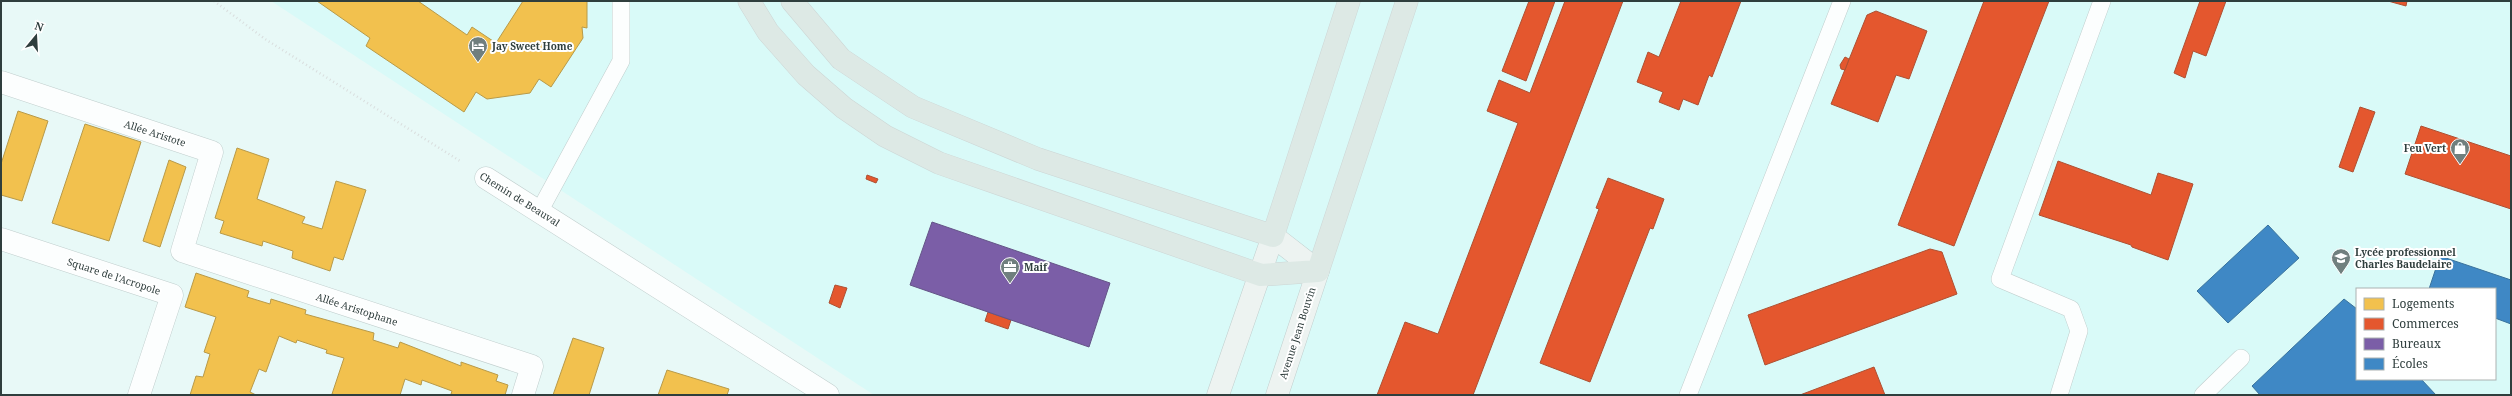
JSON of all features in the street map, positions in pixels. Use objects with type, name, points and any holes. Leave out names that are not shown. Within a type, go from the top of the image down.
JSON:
[{"type":"main road","points":[[749,1],[768,32],[806,75],[844,108],[885,136],[939,163],[1261,275],[1318,271],[1407,1]]},
{"type":"main road","points":[[792,1],[841,59],[913,107],[1038,159],[1273,236],[1349,1]]},
{"type":"street","name":"Allée Aristote","points":[[1,82],[212,152],[182,251]]},
{"type":"street","name":"Chemin de Beauval","points":[[486,178],[828,395]]},
{"type":"street","points":[[1218,395],[1261,275],[1273,236],[1318,271]]},
{"type":"street","name":"Square de l'Acropole","points":[[1,239],[172,295],[139,395]]},
{"type":"street","name":"Allée Aristophane","points":[[182,251],[532,366],[523,395]]},
{"type":"street","name":"Avenue Jean Bouvin","points":[[1277,395],[1318,271]]},
{"type":"lane","points":[[539,212],[621,61],[621,1]]},
{"type":"lane","points":[[1688,395],[1842,1]]},
{"type":"lane","points":[[2059,395],[2079,331],[2071,309],[2000,279],[2102,1]]},
{"type":"lane","points":[[2203,395],[2241,358]]},
{"type":"path","name":"Chemin de Beauval","points":[[214,1],[265,38],[486,178]]},
{"type":"shaded area","points":[[271,1],[2511,1],[2511,395],[874,395]]},
{"type":"building: Logements","name":"Jay Sweet Home","points":[[317,1],[418,1],[467,35],[472,27],[496,43],[523,1],[587,1],[587,28],[582,27],[583,38],[551,87],[539,79],[530,93],[487,99],[476,92],[464,112],[366,46],[370,38]]},
{"type":"building: Logements","points":[[18,111],[48,121],[22,201],[1,195],[1,164]]},
{"type":"building: Logements","points":[[85,124],[141,142],[109,241],[52,223]]},
{"type":"building: Logements","points":[[237,148],[269,159],[257,199],[305,217],[302,223],[322,229],[336,181],[366,190],[343,260],[334,257],[330,271],[292,258],[293,251],[263,241],[262,246],[220,233],[224,221],[215,218]]},
{"type":"building: Logements","points":[[169,160],[186,167],[160,247],[143,241]]},
{"type":"building: Logements","points":[[196,273],[249,291],[247,297],[270,304],[271,299],[306,310],[305,314],[374,333],[373,340],[398,348],[400,342],[461,366],[461,362],[498,375],[496,381],[508,385],[505,395],[455,395],[451,394],[452,391],[422,380],[421,385],[405,379],[400,395],[332,394],[344,358],[326,353],[327,350],[297,340],[296,343],[279,336],[266,372],[259,369],[250,392],[256,395],[190,395],[196,376],[203,377],[210,354],[204,352],[216,317],[185,307]]},
{"type":"building: Logements","points":[[573,338],[604,348],[589,395],[553,395]]},
{"type":"building: Logements","points":[[667,370],[729,389],[727,395],[658,395]]},
{"type":"building: Commerces","points":[[1529,1],[1555,1],[1526,81],[1502,71]]},
{"type":"building: Commerces","points":[[1565,1],[1623,1],[1473,395],[1377,395],[1405,322],[1438,334],[1518,123],[1487,111],[1499,80],[1530,93]]},
{"type":"building: Commerces","points":[[1681,1],[1741,1],[1712,77],[1709,75],[1698,105],[1683,99],[1679,110],[1659,102],[1663,92],[1637,82],[1648,52],[1659,57]]},
{"type":"building: Commerces","points":[[1984,1],[2049,1],[1954,246],[1898,225]]},
{"type":"building: Commerces","points":[[2200,1],[2226,1],[2206,56],[2193,51],[2185,78],[2174,73]]},
{"type":"building: Commerces","points":[[2388,1],[2407,1],[2406,6]]},
{"type":"building: Commerces","points":[[1876,11],[1927,31],[1909,79],[1896,75],[1878,122],[1831,104],[1867,15]]},
{"type":"building: Commerces","points":[[1845,57],[1849,59],[1845,70],[1841,69],[1840,65]]},
{"type":"building: Commerces","points":[[2360,107],[2375,112],[2353,172],[2339,167]]},
{"type":"building: Commerces","name":"Feu Vert","points":[[2421,126],[2511,156],[2511,209],[2405,174]]},
{"type":"building: Commerces","points":[[2058,161],[2151,195],[2158,173],[2193,184],[2168,260],[2132,247],[2131,245],[2039,215]]},
{"type":"building: Commerces","points":[[867,175],[878,179],[876,183],[866,179]]},
{"type":"building: Commerces","points":[[1608,178],[1664,199],[1653,229],[1650,228],[1590,382],[1540,363],[1599,209],[1596,208]]},
{"type":"building: Commerces","points":[[1930,249],[1942,252],[1957,294],[1765,365],[1748,315]]},
{"type":"building: Commerces","points":[[835,285],[847,288],[840,308],[829,303]]},
{"type":"building: Commerces","points":[[988,312],[1011,320],[1008,329],[985,321]]},
{"type":"building: Commerces","points":[[1874,367],[1885,395],[1800,395]]},
{"type":"building: Bureaux","name":"Maif","points":[[932,222],[1110,283],[1089,347],[910,285]]},
{"type":"building: Écoles","points":[[2268,225],[2299,258],[2228,323],[2197,291]]},
{"type":"building: Écoles","points":[[2440,256],[2511,280],[2511,324],[2496,318],[2496,288],[2429,288]]},
{"type":"building: Écoles","points":[[2344,299],[2356,308],[2356,380],[2422,380],[2436,395],[2260,395],[2252,386]]},
{"type":"place","name":"Jay Sweet Home","points":[[478,63]]},
{"type":"place","name":"Feu Vert","points":[[2460,165]]},
{"type":"place","name":"Lycée professionnel Charles Baudelaire","points":[[2341,275]]},
{"type":"place","name":"Maif","points":[[1010,284]]}]
